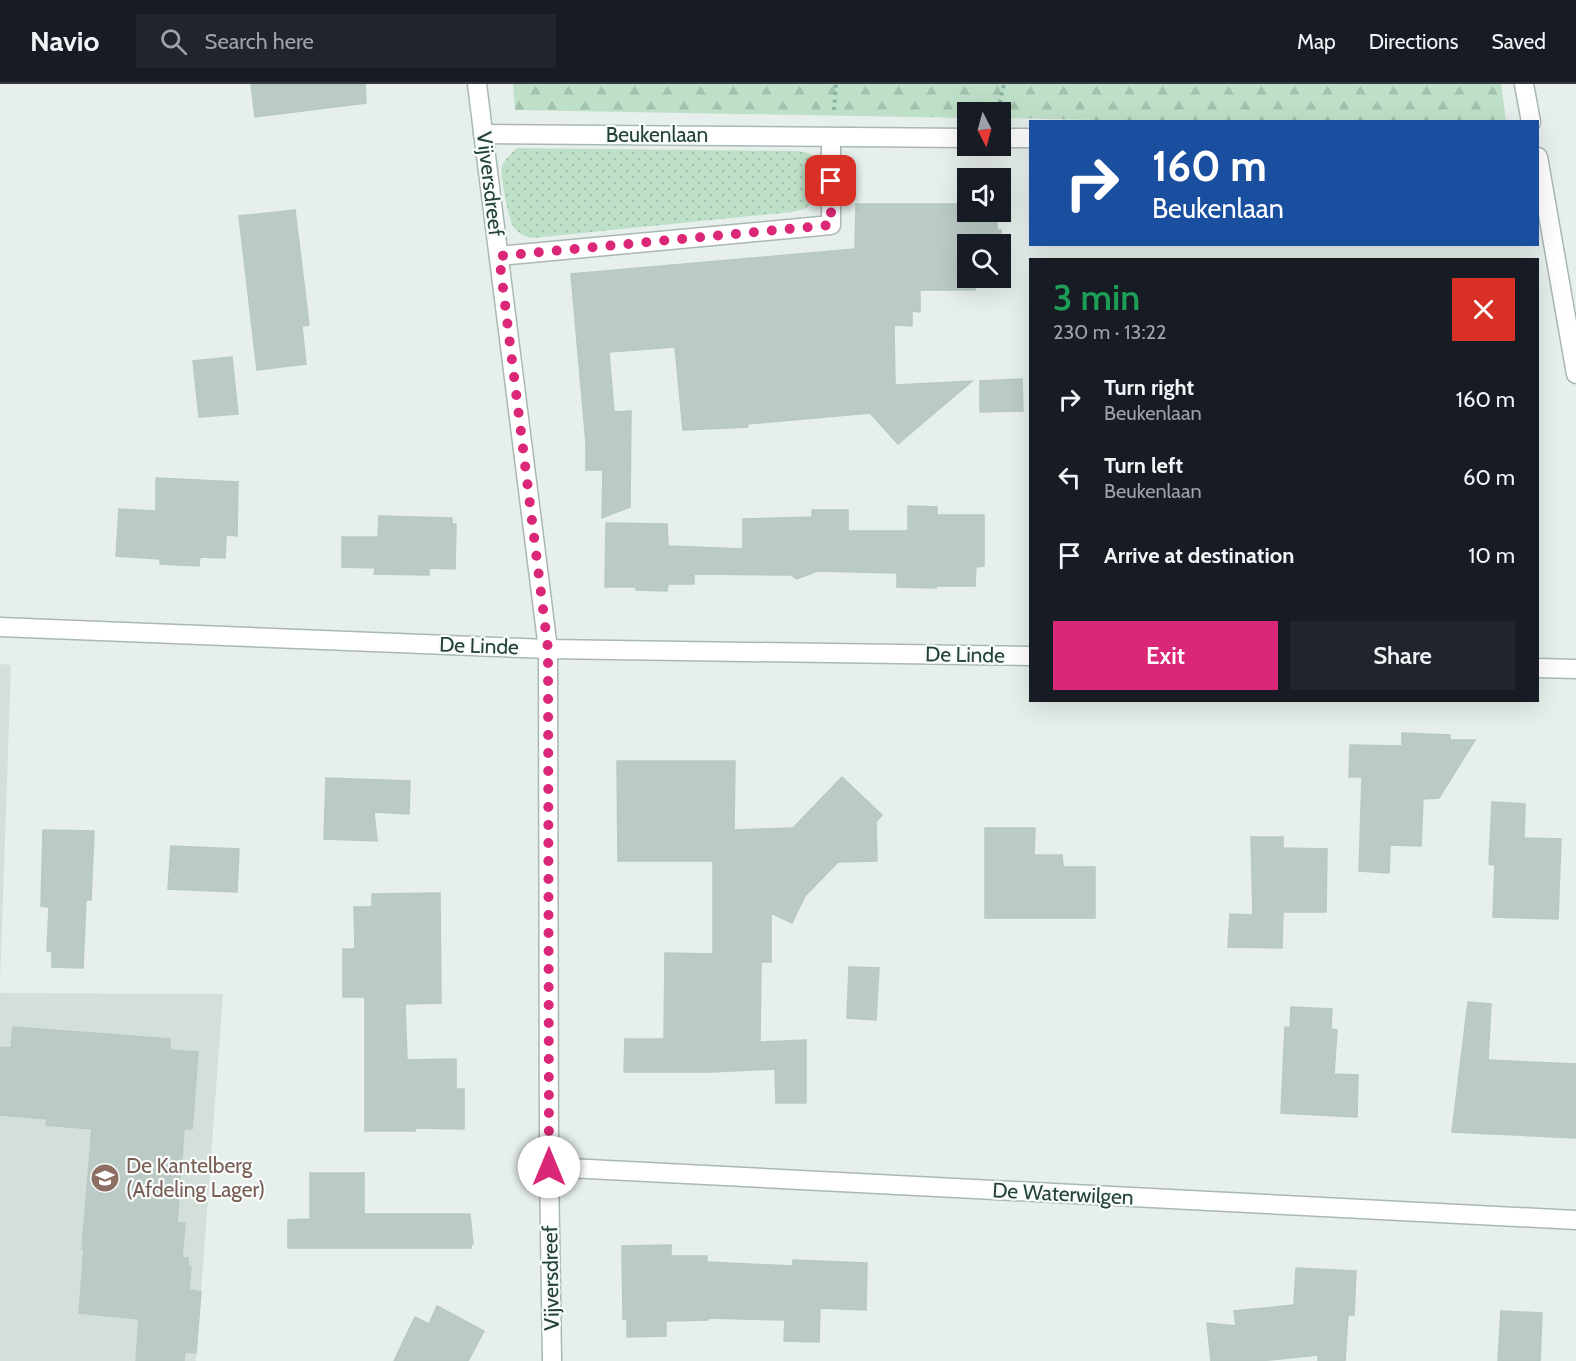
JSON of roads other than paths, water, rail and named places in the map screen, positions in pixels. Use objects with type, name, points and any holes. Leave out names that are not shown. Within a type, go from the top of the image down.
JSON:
[{"type":"street","name":"Vijversdreef","points":[[477,84],[548,649],[549,1167],[552,1361]]},
{"type":"street","points":[[1524,84],[1531,120]]},
{"type":"street","name":"Beukenlaan","points":[[483,134],[957,138]]},
{"type":"street","points":[[499,256],[831,225],[831,137]]},
{"type":"street","points":[[1011,138],[1029,138]]},
{"type":"street","points":[[1539,163],[1576,374]]},
{"type":"street","name":"De Linde","points":[[0,627],[548,649],[1029,656]]},
{"type":"street","points":[[1539,668],[1576,669]]},
{"type":"street","name":"De Waterwilgen","points":[[549,1167],[1576,1220]]},
{"type":"place","name":"De Kantelberg (Afdeling Lager)","points":[[105,1178]]}]
